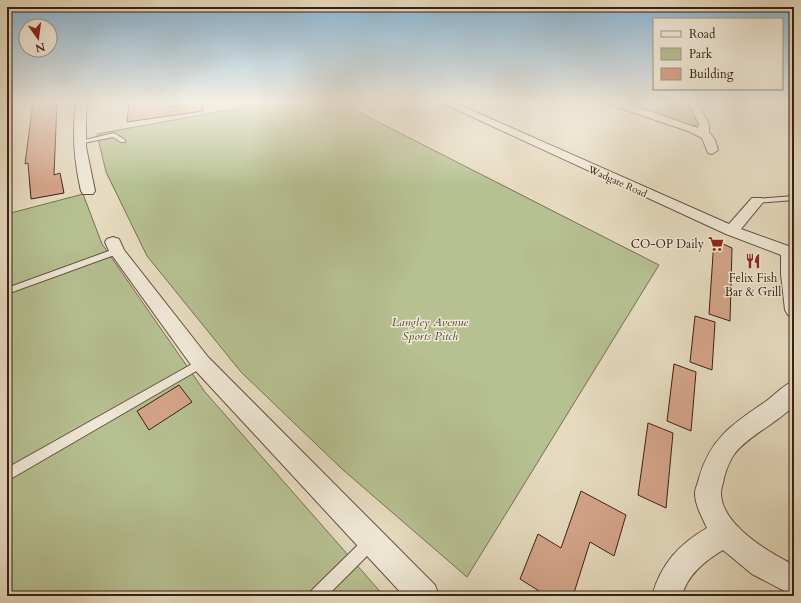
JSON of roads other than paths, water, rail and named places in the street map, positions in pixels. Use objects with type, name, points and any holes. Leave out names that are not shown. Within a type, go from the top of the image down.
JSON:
[{"type":"street","points":[[78,130],[81,169],[88,191]]},
{"type":"street","name":"Wadgate Road","points":[[507,130],[731,231],[792,254]]},
{"type":"street","points":[[694,130],[706,136]]},
{"type":"street","points":[[703,130],[712,150]]},
{"type":"street","points":[[731,231],[757,201]]},
{"type":"street","points":[[115,246],[200,363],[424,596]]},
{"type":"street","points":[[792,254],[789,274],[794,310]]},
{"type":"street","points":[[794,390],[784,401],[735,437],[718,457],[710,480],[708,493],[711,507],[724,533],[762,564],[794,581]]},
{"type":"street","points":[[666,596],[676,573],[685,562],[724,533]]},
{"type":"lane","points":[[79,142],[114,135],[123,142]]},
{"type":"lane","points":[[757,201],[794,198]]},
{"type":"lane","points":[[7,291],[115,246]]},
{"type":"lane","points":[[7,475],[200,363]]},
{"type":"lane","points":[[316,596],[372,541]]},
{"type":"place","name":"CO-OP Daily","points":[[716,244]]},
{"type":"place","name":"Felix Fish Bar & Grill","points":[[753,261]]},
{"type":"park label","name":"Langley Avenue Sports Pitch","points":[[430,329]]}]
